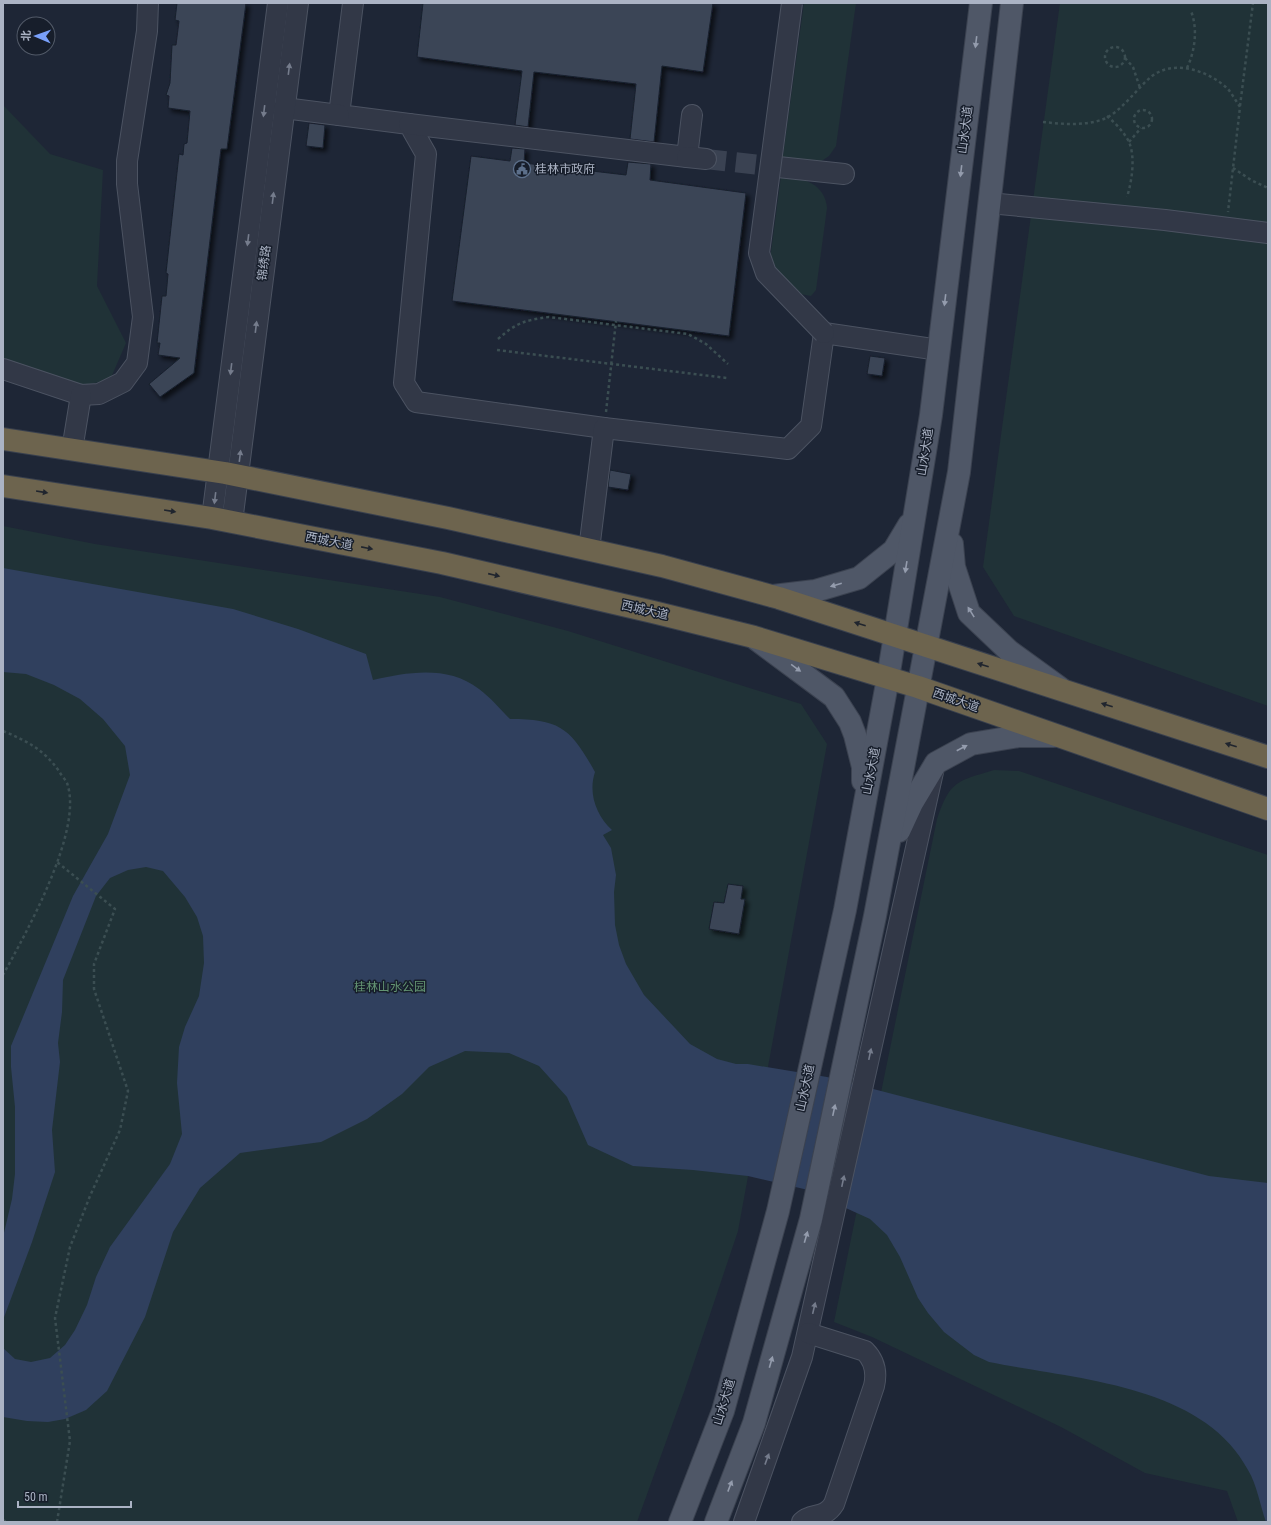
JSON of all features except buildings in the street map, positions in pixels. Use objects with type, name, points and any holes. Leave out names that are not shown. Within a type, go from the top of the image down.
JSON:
[{"type":"highway","points":[[3,439],[228,474],[448,518],[662,566],[773,596],[1268,757]]},
{"type":"highway","name":"西城大道","points":[[3,486],[222,520],[442,563],[754,637],[918,687],[1268,809]]},
{"type":"main road","name":"山水大道","points":[[680,1522],[723,1411],[778,1211],[845,910],[888,678],[931,415],[981,3]]},
{"type":"main road","points":[[716,1522],[754,1423],[811,1219],[886,857],[927,647],[959,472],[1012,3]]},
{"type":"main road","points":[[773,596],[815,591],[859,578],[894,550],[915,516]]},
{"type":"main road","points":[[950,520],[954,567],[969,613],[1009,651],[1064,691]]},
{"type":"main road","points":[[754,637],[834,697],[850,722],[863,767],[862,817]]},
{"type":"main road","points":[[886,857],[912,803],[936,762],[971,744],[1020,736],[1058,736]]},
{"type":"street","points":[[3,369],[81,394],[98,394],[123,382],[130,375],[136,363],[140,350],[143,317],[127,184],[127,161],[147,32],[148,3]]},
{"type":"street","name":"锦绣路","points":[[228,474],[278,3]]},
{"type":"street","name":"锦绣路","points":[[222,520],[284,108],[298,3]]},
{"type":"street","points":[[339,115],[353,3]]},
{"type":"street","points":[[792,3],[759,253],[766,273],[824,333],[939,350]]},
{"type":"street","points":[[284,108],[697,158],[692,115]]},
{"type":"street","points":[[409,124],[426,154],[404,383],[416,402],[604,428],[788,449],[811,426],[824,333]]},
{"type":"street","points":[[778,167],[844,174]]},
{"type":"street","points":[[989,203],[1157,219],[1268,233]]},
{"type":"street","points":[[72,450],[81,394]]},
{"type":"street","points":[[589,550],[604,428]]},
{"type":"street","points":[[744,1522],[802,1357],[936,762]]},
{"type":"street","points":[[802,1522],[807,1518],[826,1513],[834,1504],[874,1386],[876,1373],[872,1359],[865,1351],[808,1332]]},
{"type":"path","points":[[1226,228],[1253,3]]},
{"type":"path","points":[[1187,68],[1194,49],[1195,33],[1191,11]]},
{"type":"path","points":[[1125,58],[1120,66],[1114,67],[1106,61],[1105,55],[1109,49],[1115,47],[1121,49],[1125,58],[1133,67],[1140,88]]},
{"type":"path","points":[[1043,122],[1066,125],[1102,119],[1153,76],[1171,69],[1187,68],[1200,72],[1228,90],[1240,107]]},
{"type":"path","points":[[1129,142],[1141,128],[1149,126],[1152,121],[1151,116],[1144,111],[1139,112],[1135,119],[1136,124],[1141,128]]},
{"type":"path","points":[[1107,116],[1121,130],[1129,142],[1132,180],[1127,197]]},
{"type":"path","points":[[1233,168],[1251,180],[1268,188]]},
{"type":"path","points":[[498,339],[510,328],[526,320],[549,317],[688,334],[706,344],[728,364]]},
{"type":"path","points":[[604,428],[616,321]]},
{"type":"path","points":[[497,350],[727,378]]},
{"type":"path","points":[[3,731],[30,743],[45,754],[67,783],[71,804],[69,819],[57,862],[21,944],[3,975]]},
{"type":"path","points":[[57,862],[115,909],[94,964],[94,989],[128,1091],[120,1130],[90,1196],[70,1247],[55,1318],[70,1441],[57,1522]]},
{"type":"green space","points":[[804,3],[856,3],[836,146],[829,156],[817,164],[782,162]]},
{"type":"green space","points":[[1060,3],[1268,3],[1268,706],[1014,616],[983,567]]},
{"type":"green space","points":[[3,105],[50,154],[103,170],[97,286],[126,343],[110,380],[79,386],[46,377],[3,359]]},
{"type":"green space","points":[[781,176],[797,178],[812,183],[822,193],[827,208],[816,290],[811,296],[800,294],[772,268],[770,259]]},
{"type":"green space","name":"桂林山水公园","points":[[3,526],[95,544],[440,597],[568,631],[801,704],[827,744],[738,1231],[684,1392],[637,1522],[3,1522]]},
{"type":"green space","points":[[994,770],[1019,771],[1268,855],[1268,1522],[1238,1522],[1227,1491],[1145,1473],[1061,1427],[872,1337],[834,1322],[937,819],[946,796],[951,789],[964,780]]},
{"type":"water","points":[[3,568],[233,609],[298,629],[366,654],[373,680],[428,672],[454,676],[467,681],[479,689],[510,719],[541,721],[553,724],[563,729],[579,746],[595,772],[592,788],[595,803],[602,818],[612,830],[603,835],[611,848],[616,875],[614,892],[615,925],[619,945],[626,964],[644,995],[690,1044],[717,1059],[736,1064],[748,1064],[827,1077],[1209,1176],[1268,1183],[1268,1522],[1266,1522],[1256,1489],[1248,1470],[1227,1441],[1200,1419],[1168,1403],[1133,1390],[1096,1381],[989,1362],[974,1355],[944,1332],[928,1313],[918,1298],[900,1257],[887,1235],[870,1219],[804,1189],[748,1176],[693,1170],[633,1166],[588,1145],[567,1097],[539,1066],[509,1053],[465,1051],[429,1067],[402,1094],[367,1119],[321,1142],[240,1153],[200,1188],[173,1232],[145,1317],[107,1391],[86,1410],[65,1419],[48,1422],[27,1421],[3,1417],[3,1348],[15,1359],[31,1362],[50,1358],[65,1345],[75,1330],[87,1305],[96,1277],[110,1247],[170,1164],[182,1134],[177,1083],[179,1047],[185,1027],[199,996],[204,963],[203,936],[197,917],[185,897],[163,871],[146,867],[128,870],[110,878],[96,896],[63,980],[62,1012],[58,1043],[60,1062],[52,1130],[55,1172],[32,1242],[3,1320],[3,1237],[12,1199],[15,1174],[15,1107],[11,1067],[11,1046],[73,896],[108,834],[130,775],[125,746],[103,719],[80,699],[54,685],[26,674],[3,672]]},
{"type":"tunnel","points":[[706,159],[778,167]]},
{"type":"place","name":"桂林市政府","points":[[522,169]]}]
